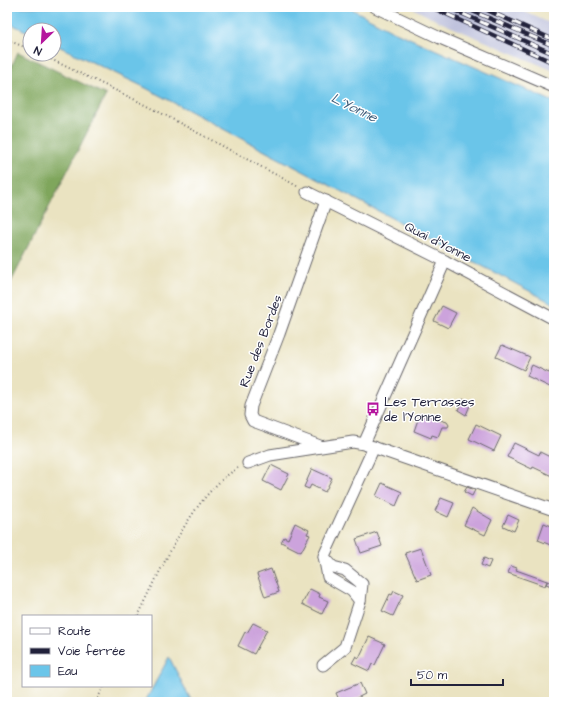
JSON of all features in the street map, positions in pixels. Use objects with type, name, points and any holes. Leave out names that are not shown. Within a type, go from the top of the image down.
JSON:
[{"type":"street","points":[[379,8],[440,38],[554,87]]},
{"type":"street","name":"Quai d'Yonne","points":[[307,192],[445,261],[554,319]]},
{"type":"street","name":"Rue des Bordes","points":[[321,447],[253,421],[250,416],[251,406],[279,334],[326,201]]},
{"type":"street","points":[[323,665],[346,647],[360,601],[362,584],[345,570],[333,567],[324,556],[364,444],[445,261]]},
{"type":"street","points":[[248,463],[270,455],[321,447],[364,444],[554,510]]},
{"type":"path","points":[[7,40],[22,46]]},
{"type":"path","points":[[57,62],[146,105],[307,192]]},
{"type":"path","points":[[139,615],[187,521],[204,499],[231,472],[248,463]]},
{"type":"path","points":[[96,702],[104,687]]},
{"type":"shaded area","points":[[410,7],[514,7],[554,25],[554,71],[440,22]]},
{"type":"green space","points":[[18,52],[22,54],[22,62],[38,62],[106,95],[7,290],[7,76]]},
{"type":"water","name":"L'Yonne","points":[[7,7],[348,7],[391,30],[554,102],[554,304],[142,86],[62,48],[62,22],[22,22],[22,29],[7,22]]},
{"type":"water","points":[[169,657],[192,702],[145,702]]},
{"type":"building","points":[[442,306],[456,313],[448,328],[434,321]]},
{"type":"building","points":[[502,345],[530,357],[524,370],[496,357]]},
{"type":"building","points":[[532,365],[549,373],[551,369],[554,370],[554,389],[527,376]]},
{"type":"building","points":[[463,399],[471,403],[466,415],[458,410]]},
{"type":"building","points":[[420,414],[447,422],[449,425],[448,427],[442,427],[438,437],[432,435],[431,438],[414,431]]},
{"type":"building","points":[[476,424],[501,436],[494,451],[469,439]]},
{"type":"building","points":[[514,443],[539,455],[540,452],[554,459],[554,477],[533,467],[532,469],[507,457]]},
{"type":"building","points":[[271,465],[289,474],[281,490],[263,481]]},
{"type":"building","points":[[312,469],[332,478],[325,492],[311,485],[309,489],[304,487]]},
{"type":"building","points":[[382,483],[402,492],[396,506],[376,496]]},
{"type":"building","points":[[467,487],[475,490],[472,496],[464,492]]},
{"type":"building","points":[[441,498],[454,503],[448,517],[435,511]]},
{"type":"building","points":[[472,508],[492,520],[485,535],[464,525]]},
{"type":"building","points":[[508,515],[519,520],[514,531],[503,526]]},
{"type":"building","points":[[295,523],[309,530],[307,534],[310,535],[301,552],[281,542],[284,537],[288,539]]},
{"type":"building","points":[[544,523],[554,527],[553,546],[538,540]]},
{"type":"building","points":[[377,532],[382,546],[361,553],[356,539]]},
{"type":"building","points":[[421,548],[431,575],[417,580],[405,553]]},
{"type":"building","points":[[484,558],[491,561],[488,568],[481,565]]},
{"type":"building","points":[[511,566],[517,568],[516,570],[547,581],[545,586],[508,573]]},
{"type":"building","points":[[271,569],[279,592],[265,597],[257,574]]},
{"type":"building","points":[[548,581],[554,583],[554,587],[546,584]]},
{"type":"building","points":[[310,589],[320,594],[319,597],[328,601],[322,614],[302,604]]},
{"type":"building","points":[[394,591],[403,595],[393,616],[382,611],[390,594],[392,595]]},
{"type":"building","points":[[253,623],[267,630],[254,654],[238,646],[245,632],[247,633]]},
{"type":"building","points":[[369,637],[385,644],[375,665],[372,664],[369,671],[352,663],[356,656],[359,658]]},
{"type":"building","points":[[360,683],[365,694],[353,700],[354,702],[340,702],[336,693]]},
{"type":"railway","points":[[431,7],[554,63]]},
{"type":"railway","points":[[447,7],[554,54]]},
{"type":"railway","points":[[463,7],[554,46]]},
{"type":"railway","points":[[480,7],[554,40]]},
{"type":"place","name":"Les Terrasses de l'Yonne","points":[[373,409]]}]
